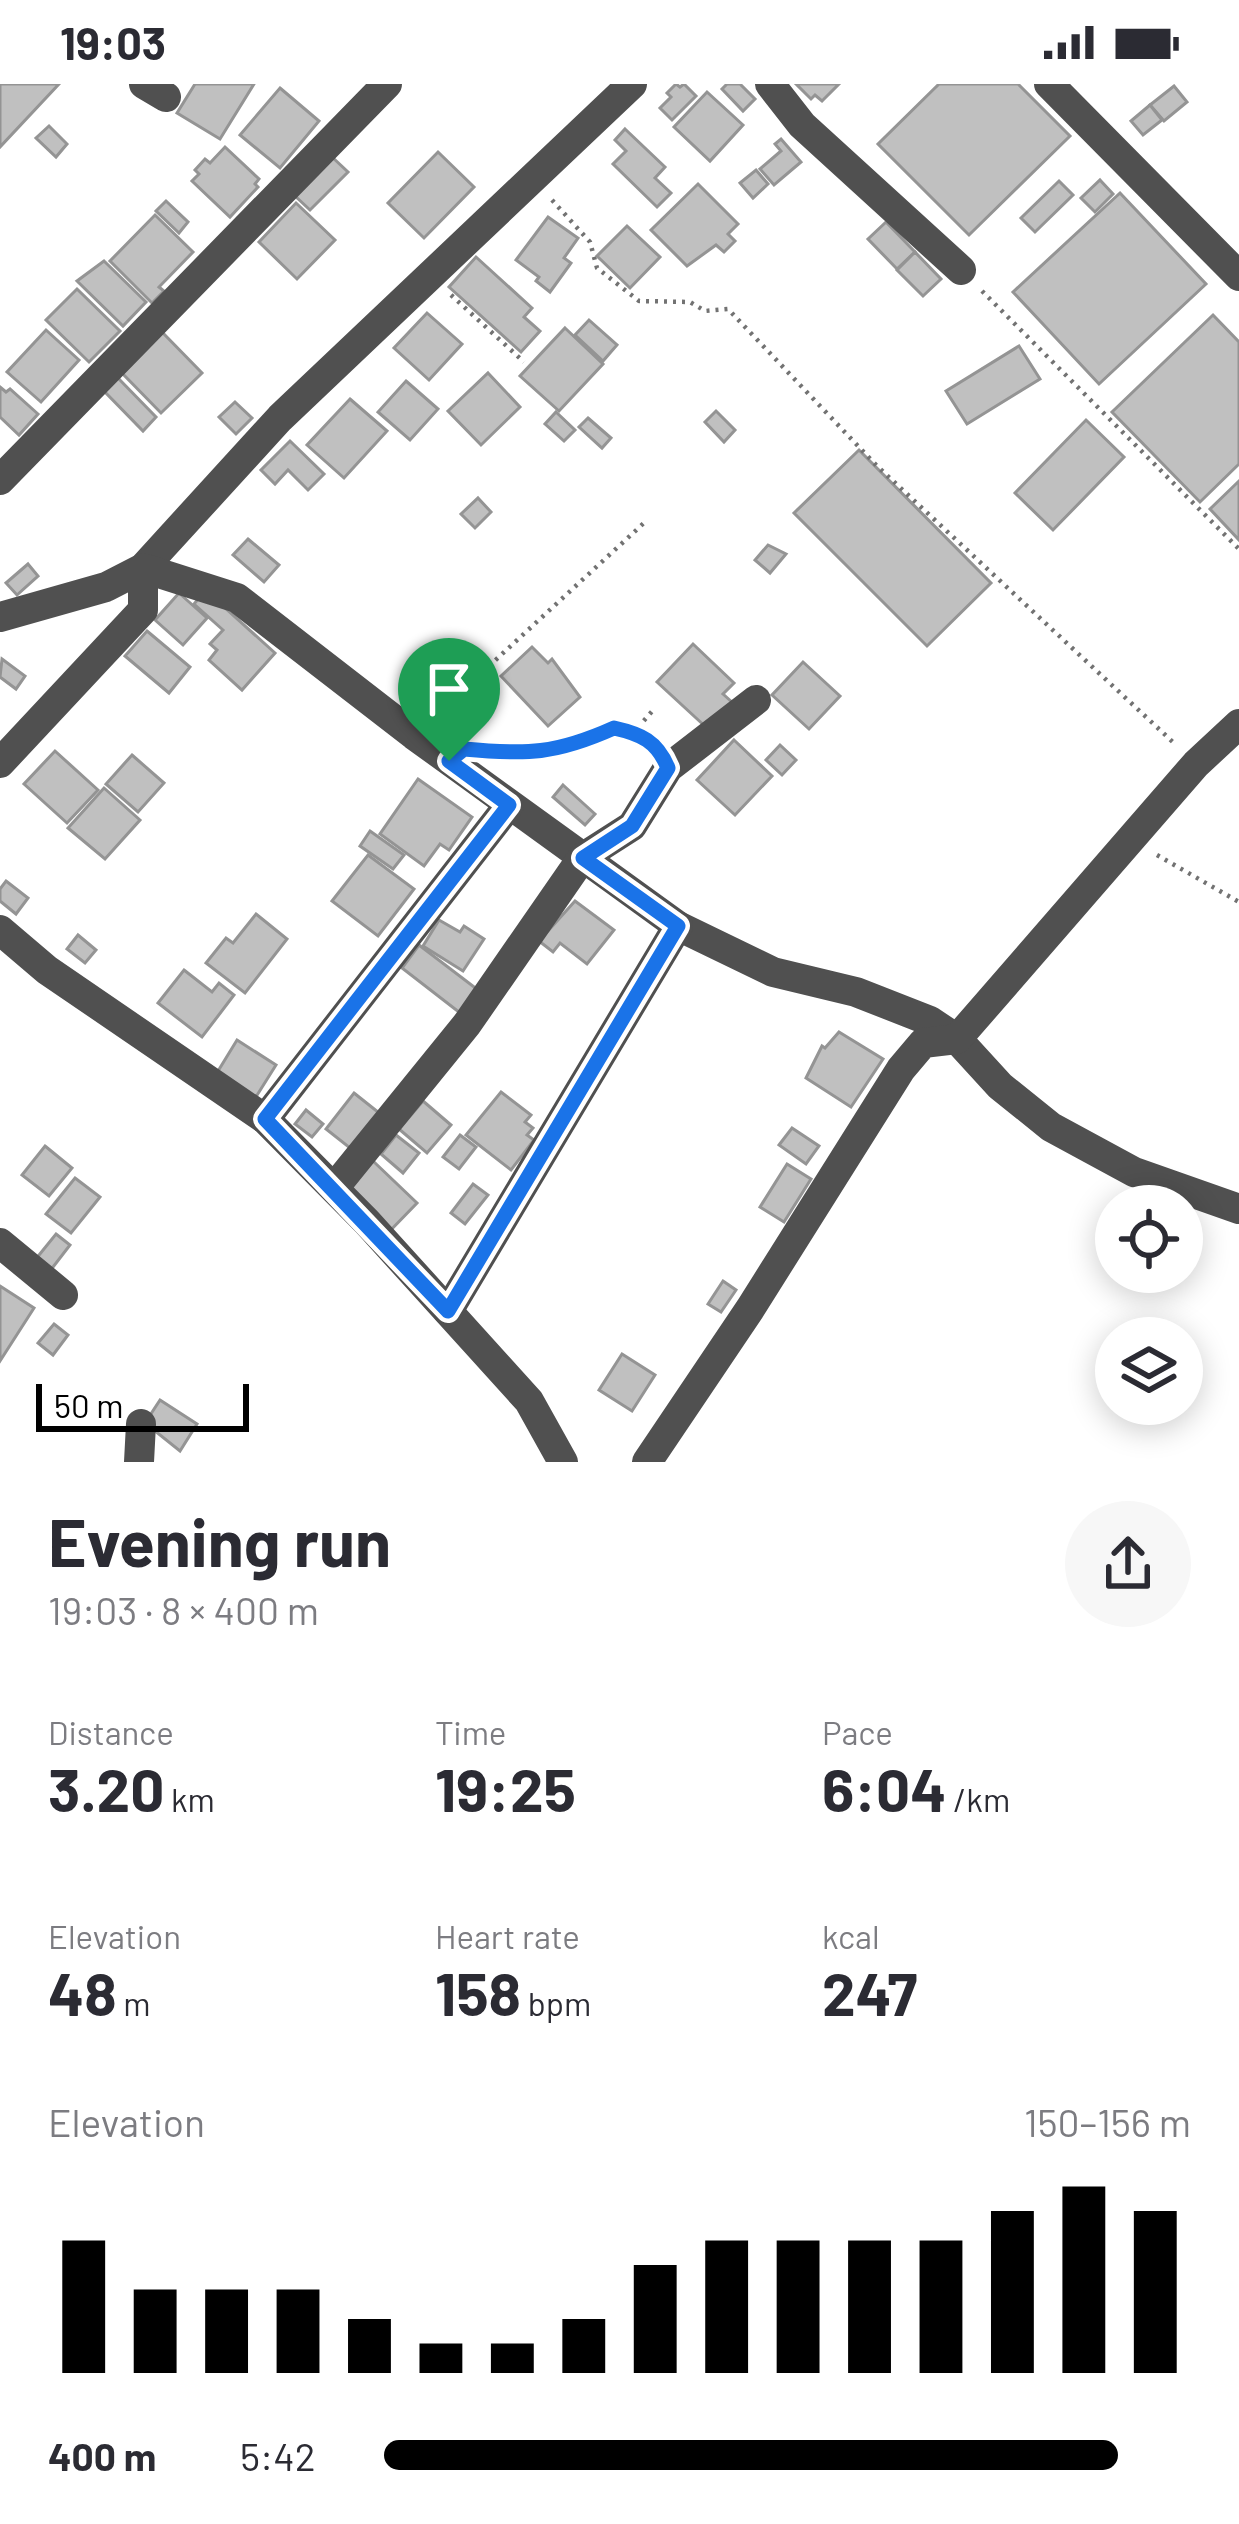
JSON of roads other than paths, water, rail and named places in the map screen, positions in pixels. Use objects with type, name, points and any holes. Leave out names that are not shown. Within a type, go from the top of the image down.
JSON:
[{"type":"street","points":[[0,479],[387,84]]},
{"type":"street","points":[[0,616],[106,587],[143,568],[280,418],[632,84]]},
{"type":"street","points":[[770,84],[802,125],[961,270]]},
{"type":"street","points":[[1049,84],[1239,277]]},
{"type":"street","points":[[143,568],[237,598],[414,735],[678,926],[773,972],[856,992],[930,1021],[957,1039],[1000,1086],[1051,1127],[1134,1172],[1239,1209]]},
{"type":"street","points":[[0,763],[142,610],[143,568]]},
{"type":"street","points":[[334,1188],[467,1024],[583,858],[632,826],[668,768],[756,700]]},
{"type":"street","points":[[647,1462],[901,1069],[922,1043],[957,1039],[1196,764],[1239,724]]},
{"type":"street","points":[[265,1119],[509,805]]},
{"type":"street","points":[[448,1311],[678,926]]},
{"type":"street","points":[[0,929],[47,970],[265,1119],[529,1401],[563,1462]]},
{"type":"street","points":[[0,1244],[63,1294]]},
{"type":"street","points":[[139,1462],[141,1424]]}]
